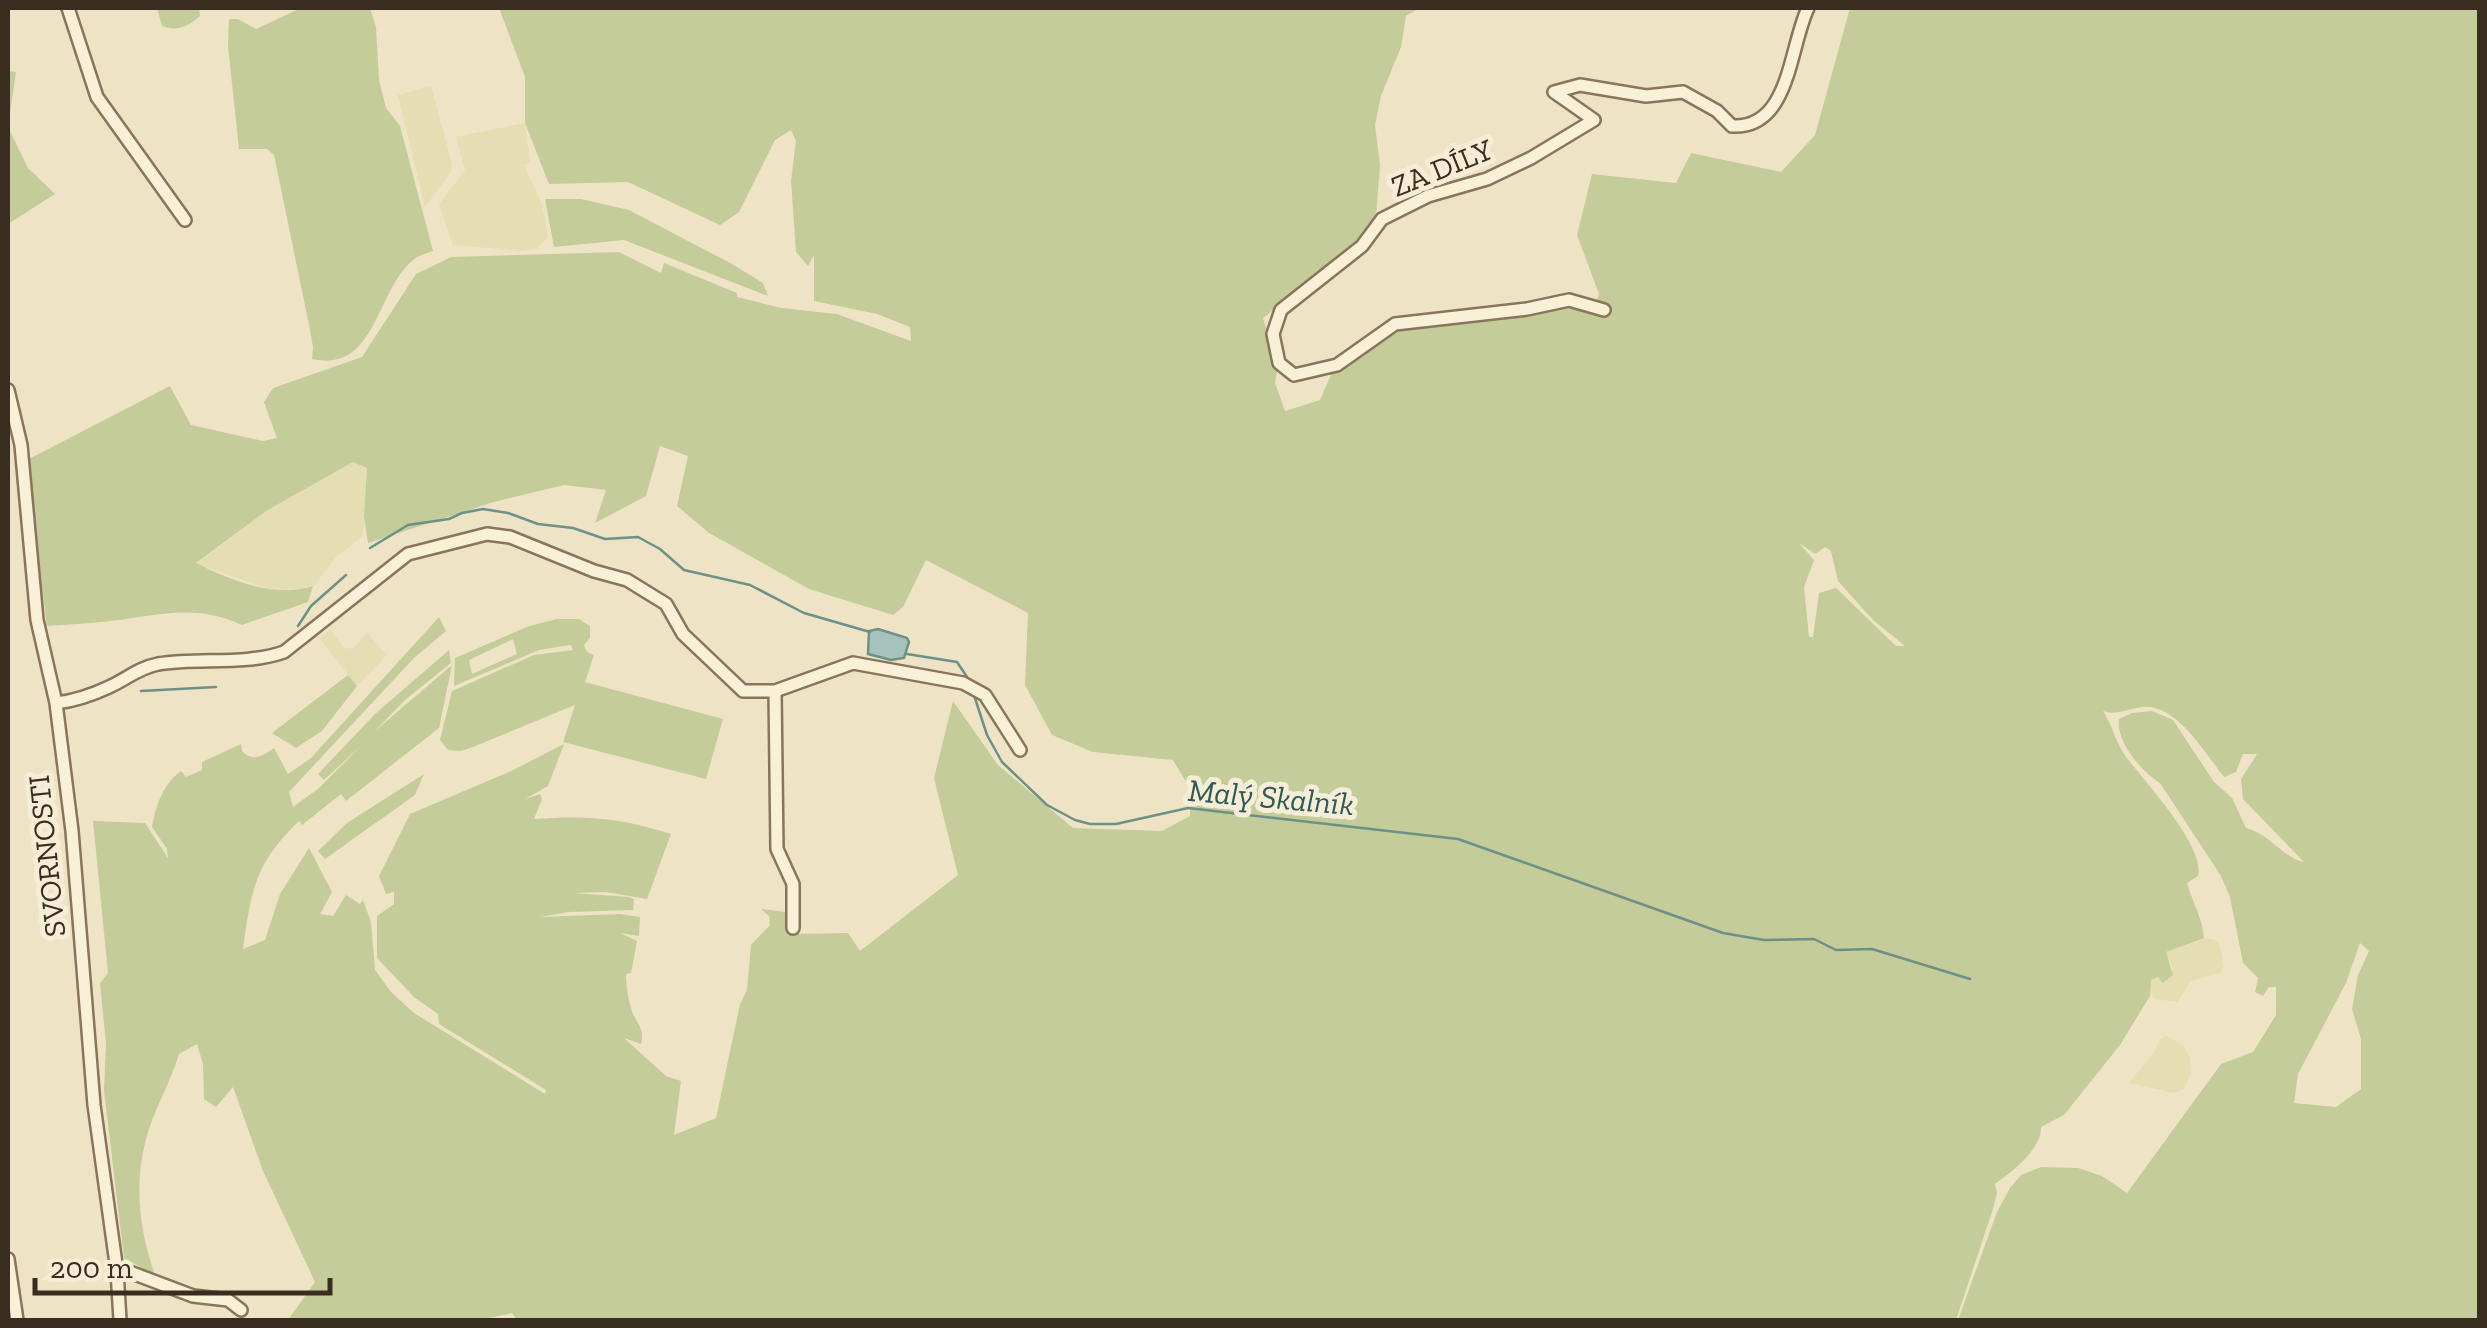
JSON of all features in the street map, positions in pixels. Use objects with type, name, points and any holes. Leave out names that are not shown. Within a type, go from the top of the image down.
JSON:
[{"type":"street","points":[[68,8],[97,96],[184,220]]},
{"type":"street","name":"ZA DÍLY","points":[[1604,310],[1569,300],[1526,309],[1395,324],[1338,365],[1294,375],[1279,363],[1273,334],[1281,310],[1362,246],[1382,219],[1428,196],[1488,179],[1594,120],[1554,92],[1580,85],[1646,96],[1684,92],[1717,111],[1732,126],[1750,127],[1772,111],[1782,92],[1808,8]]},
{"type":"street","name":"SVORNOSTI","points":[[8,390],[21,446],[38,625],[56,704],[72,831],[96,1124],[117,1270],[120,1320]]},
{"type":"street","points":[[56,704],[112,686],[136,669],[264,659],[284,652],[386,567],[408,554],[488,534],[510,537],[627,580],[666,604],[683,634],[743,690],[775,691],[853,663],[963,683],[985,695],[1020,750]]},
{"type":"street","points":[[775,691],[778,849],[794,884],[793,928]]},
{"type":"street","points":[[8,1259],[17,1320]]},
{"type":"street","points":[[117,1270],[193,1296],[228,1300],[241,1310]]},
{"type":"shaded area","points":[[431,86],[452,164],[451,172],[425,207],[398,95]]},
{"type":"shaded area","points":[[525,123],[530,162],[524,165],[542,204],[548,237],[536,249],[521,251],[453,245],[439,204],[465,170],[456,137]]},
{"type":"shaded area","points":[[357,460],[367,467],[363,536],[335,558],[315,585],[296,592],[276,591],[196,564],[266,511]]},
{"type":"shaded area","points":[[331,629],[343,647],[352,649],[367,633],[387,655],[357,686],[319,638]]},
{"type":"shaded area","points":[[2204,938],[2220,944],[2224,967],[2220,973],[2191,981],[2177,1002],[2154,999],[2149,989],[2151,980],[2173,969],[2165,952]]},
{"type":"shaded area","points":[[2166,1035],[2184,1046],[2190,1058],[2191,1074],[2184,1089],[2174,1093],[2129,1083],[2160,1039]]},
{"type":"green space","points":[[157,8],[199,8],[200,16],[182,27],[167,28],[162,26]]},
{"type":"green space","points":[[301,8],[370,8],[386,108],[400,126],[433,251],[414,259],[400,275],[362,343],[333,360],[312,359],[309,325],[274,155],[267,149],[239,149],[228,46],[229,19],[238,19],[256,29]]},
{"type":"green space","points":[[499,8],[1419,8],[1406,16],[1401,47],[1381,96],[1375,125],[1380,165],[1376,217],[1355,246],[1263,318],[1278,367],[1275,383],[1285,411],[1320,400],[1333,370],[1395,328],[1580,307],[1593,312],[1599,294],[1577,235],[1592,174],[1676,183],[1691,153],[1781,172],[1815,135],[1850,8],[2479,8],[2479,1320],[1958,1320],[1997,1212],[2021,1175],[2041,1167],[2078,1168],[2102,1176],[2127,1193],[2221,1064],[2253,1052],[2276,1015],[2276,987],[2269,987],[2263,996],[2255,992],[2258,978],[2243,963],[2230,897],[2221,876],[2160,783],[2131,755],[2121,737],[2119,719],[2152,711],[2173,720],[2214,782],[2232,798],[2246,828],[2304,862],[2243,799],[2241,779],[2257,754],[2243,754],[2236,772],[2224,777],[2178,721],[2154,708],[2142,707],[2103,711],[2124,754],[2171,813],[2192,848],[2198,876],[2187,883],[2204,938],[2166,952],[2173,975],[2163,983],[2158,977],[2151,980],[2150,996],[2120,1045],[2064,1115],[2041,1127],[2037,1144],[2025,1159],[1995,1184],[1993,1209],[1956,1320],[517,1320],[512,1313],[481,1320],[288,1320],[315,1282],[263,1171],[233,1087],[216,1107],[204,1099],[203,1064],[197,1044],[179,1054],[145,1143],[140,1210],[155,1275],[124,1258],[104,1091],[106,1044],[100,983],[108,973],[93,821],[145,823],[168,858],[167,849],[152,827],[161,796],[175,776],[181,771],[186,777],[202,770],[202,762],[241,744],[246,755],[254,757],[274,748],[288,774],[311,758],[439,617],[446,631],[414,658],[289,792],[293,807],[319,788],[362,745],[324,780],[318,774],[375,714],[449,650],[451,663],[405,700],[375,731],[452,665],[439,728],[346,801],[341,794],[302,825],[299,821],[284,836],[258,879],[243,949],[265,940],[280,894],[309,848],[332,892],[320,914],[333,916],[346,895],[360,904],[363,900],[371,922],[375,970],[391,992],[414,1013],[545,1094],[546,1090],[439,1024],[438,1014],[414,997],[377,958],[377,916],[394,904],[394,892],[386,894],[379,876],[410,814],[564,744],[548,786],[525,799],[540,794],[542,799],[534,819],[603,819],[671,834],[647,899],[606,892],[573,893],[629,897],[634,899],[633,910],[540,917],[640,917],[639,936],[620,933],[637,941],[631,973],[626,974],[626,979],[631,1007],[641,1030],[641,1044],[624,1038],[666,1076],[681,1081],[674,1135],[716,1118],[740,1004],[747,990],[751,945],[770,925],[769,916],[761,909],[786,912],[790,934],[848,933],[860,951],[958,875],[934,778],[953,701],[998,765],[1073,828],[1162,831],[1190,816],[1191,790],[1173,760],[1093,752],[1052,735],[1025,685],[1028,613],[926,560],[903,607],[893,615],[809,589],[709,533],[677,506],[688,456],[660,446],[646,496],[595,523],[606,490],[564,485],[494,502],[368,543],[364,517],[367,468],[353,462],[266,511],[196,563],[269,589],[313,586],[308,602],[242,625],[212,615],[184,613],[47,626],[25,461],[170,386],[191,425],[263,441],[277,438],[264,402],[273,388],[362,357],[416,274],[451,257],[619,252],[661,273],[664,263],[737,293],[737,297],[781,308],[837,314],[911,341],[910,327],[877,314],[814,301],[814,255],[808,266],[796,252],[791,181],[796,141],[791,130],[775,140],[739,212],[720,225],[628,182],[549,184],[525,123],[525,77]],"holes":[[[1799,543],[1815,554],[1825,547],[1831,551],[1838,581],[1873,620],[1905,646],[1896,646],[1836,588],[1819,593],[1813,637],[1809,637],[1804,587],[1814,560]],[[2360,943],[2369,951],[2358,975],[2352,1009],[2361,1039],[2361,1089],[2336,1107],[2294,1103],[2298,1074],[2346,983]]]},
{"type":"green space","points":[[8,71],[16,72],[8,127]]},
{"type":"green space","points":[[8,127],[28,168],[55,194],[8,224]]},
{"type":"green space","points":[[545,199],[581,199],[629,210],[763,283],[768,296],[624,240],[554,247]]},
{"type":"green space","points":[[557,619],[579,619],[590,626],[590,638],[584,645],[594,655],[585,682],[723,719],[706,779],[563,742],[575,705],[473,747],[448,750],[440,740],[452,691],[534,655],[573,650],[571,645],[539,650],[454,686],[455,658],[529,626]],"holes":[[[513,639],[517,654],[472,674],[469,660]]]},
{"type":"green space","points":[[348,675],[357,686],[322,731],[296,748],[272,733]]},
{"type":"green space","points":[[424,774],[415,795],[325,859],[318,851],[347,823]]},
{"type":"water","points":[[878,629],[907,638],[904,658],[891,660],[868,654],[869,631]]},
{"type":"waterway","name":"Malý Skalník","points":[[370,548],[408,525],[483,509],[508,513],[605,539],[638,537],[660,549],[684,570],[750,585],[804,613],[870,632]]},
{"type":"waterway","name":"Malý Skalník","points":[[298,626],[311,606],[346,575]]},
{"type":"waterway","name":"Malý Skalník","points":[[907,654],[957,662],[969,680]]},
{"type":"waterway","name":"Malý Skalník","points":[[141,691],[216,687]]},
{"type":"waterway","name":"Malý Skalník","points":[[973,692],[987,735],[1002,762],[1047,805],[1075,820],[1116,824],[1188,808],[1458,839],[1723,933],[1764,940],[1814,939],[1836,950],[1872,949],[1970,979]]}]
